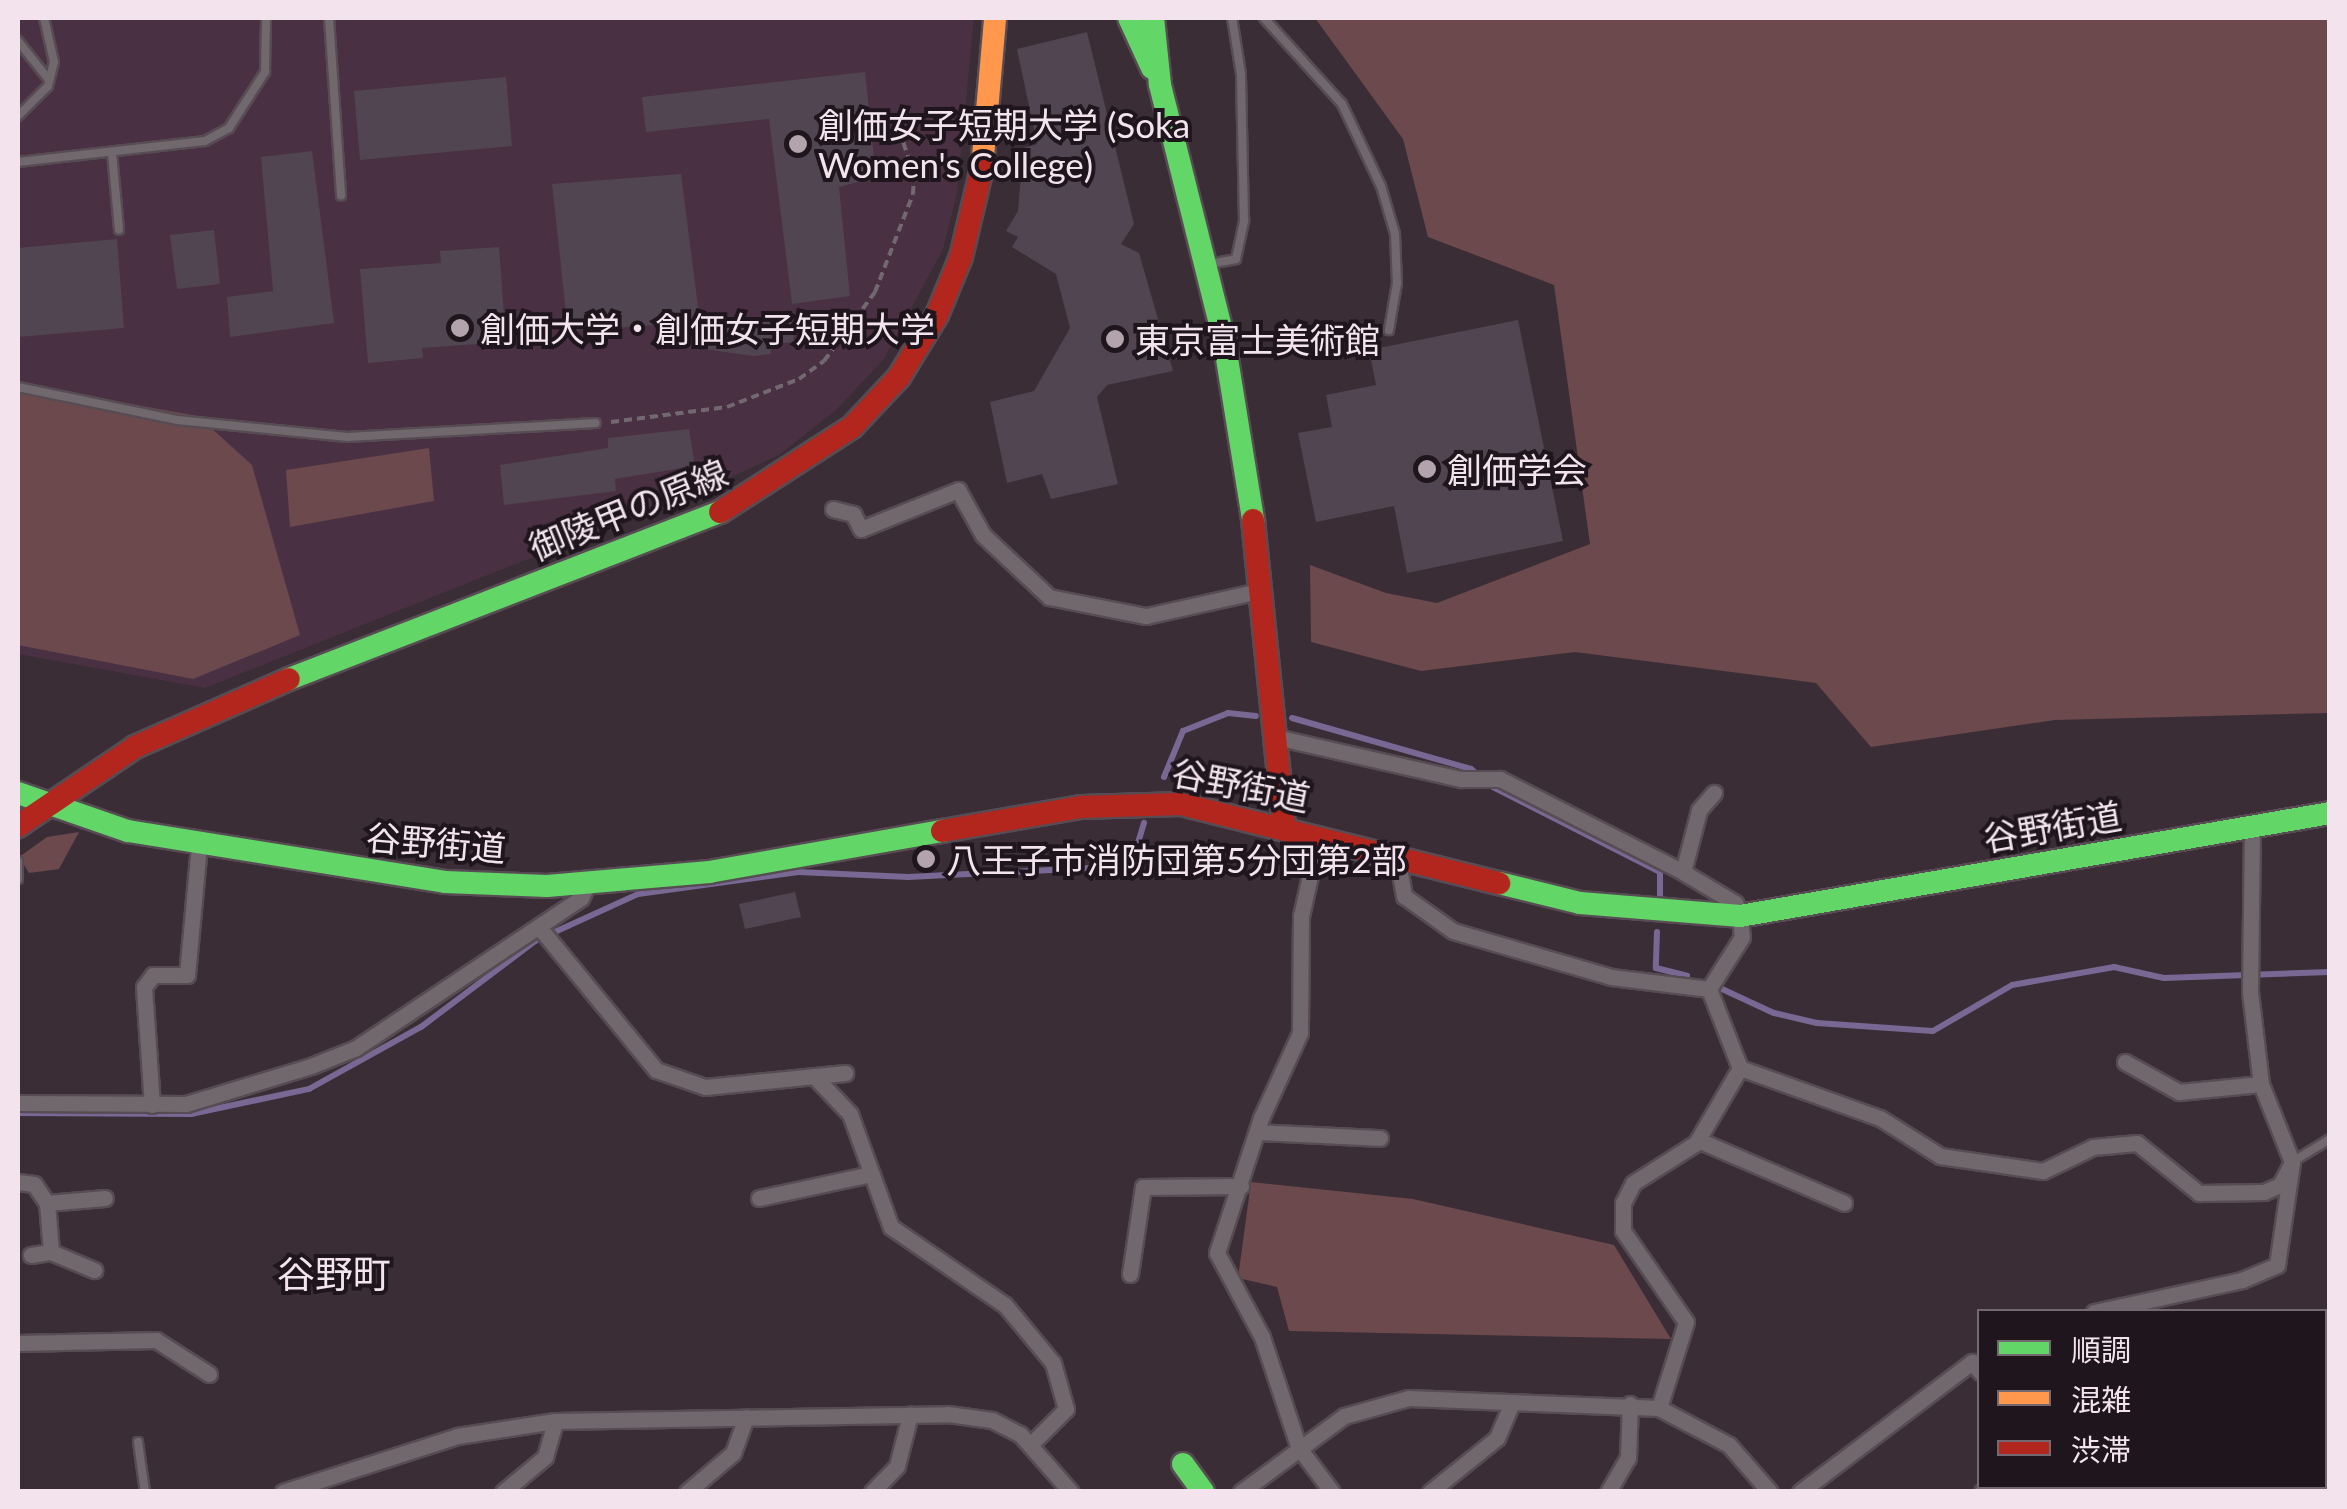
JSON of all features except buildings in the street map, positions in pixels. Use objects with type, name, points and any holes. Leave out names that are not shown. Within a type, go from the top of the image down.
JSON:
[{"type":"main road","name":"御陵甲の原線","points":[[18,826],[41,806],[224,703],[742,504],[798,471],[852,427],[908,362],[937,316],[960,257],[980,188],[995,18]]},
{"type":"main road","points":[[1129,18],[1160,85]]},
{"type":"main road","points":[[1153,18],[1160,85],[1208,264],[1263,590],[1280,738],[1284,825]]},
{"type":"main road","name":"谷野街道","points":[[18,793],[41,806],[199,845],[445,882],[587,885],[709,872],[1112,803],[1219,808],[1614,910],[1740,916],[2330,812]]},
{"type":"main road","points":[[1183,1464],[1202,1492]]},
{"type":"street","points":[[833,509],[852,514],[862,529],[958,490],[983,535],[1049,597],[1146,616],[1263,590]]},
{"type":"street","points":[[1280,738],[1461,779],[1490,777],[1683,872],[1735,903],[1740,916],[1742,937],[1708,989]]},
{"type":"street","points":[[1683,872],[1699,810],[1714,792]]},
{"type":"street","points":[[2108,1309],[2242,1280],[2276,1266],[2292,1162],[2261,1084],[2250,992],[2252,828]]},
{"type":"street","points":[[1320,835],[1301,916],[1300,1033],[1258,1132],[1217,1252],[1262,1338],[1299,1448],[1332,1492]]},
{"type":"street","points":[[152,1105],[144,987],[153,975],[187,975],[199,845]]},
{"type":"street","points":[[1397,856],[1404,896],[1453,932],[1611,976],[1708,989]]},
{"type":"street","points":[[18,1103],[186,1104],[356,1048],[543,934],[581,898],[587,885]]},
{"type":"street","points":[[543,934],[656,1070],[705,1087],[845,1073]]},
{"type":"street","points":[[1708,989],[1740,1068],[1880,1118],[1940,1156],[1991,1168],[2044,1171],[2093,1147],[2137,1143],[2199,1193],[2264,1192],[2280,1185],[2292,1162]]},
{"type":"street","points":[[2125,1062],[2179,1092],[2261,1084]]},
{"type":"street","points":[[1659,1408],[1686,1322],[1623,1230],[1623,1204],[1634,1183],[1698,1140],[1740,1068]]},
{"type":"street","points":[[814,1076],[850,1114],[891,1227],[1005,1305],[1053,1363],[1066,1410],[1032,1443]]},
{"type":"street","points":[[1258,1132],[1380,1138]]},
{"type":"street","points":[[1698,1140],[1844,1202]]},
{"type":"street","points":[[759,1198],[871,1174]]},
{"type":"street","points":[[18,1182],[34,1184],[47,1203],[50,1252]]},
{"type":"street","points":[[1130,1274],[1143,1187],[1241,1186]]},
{"type":"street","points":[[47,1203],[105,1198]]},
{"type":"street","points":[[31,1255],[50,1252],[94,1270]]},
{"type":"street","points":[[18,1343],[156,1340],[210,1374]]},
{"type":"street","points":[[1800,1492],[1972,1362],[1977,1368]]},
{"type":"street","points":[[1241,1492],[1299,1448],[1378,1403],[1512,1402],[1659,1408],[1729,1445],[1770,1492]]},
{"type":"street","points":[[1430,1492],[1497,1438],[1512,1402]]},
{"type":"street","points":[[1608,1492],[1628,1458],[1630,1404]]},
{"type":"street","points":[[872,1492],[897,1466],[910,1414]]},
{"type":"street","points":[[283,1492],[457,1436],[554,1422],[910,1414],[992,1420],[1032,1443],[1065,1490]]},
{"type":"street","points":[[687,1492],[733,1453],[746,1417]]},
{"type":"street","points":[[504,1492],[545,1457],[554,1422]]},
{"type":"lane","points":[[18,116],[49,80],[54,62],[44,18]]},
{"type":"lane","points":[[18,162],[205,141],[230,128],[265,72],[266,18]]},
{"type":"lane","points":[[330,18],[341,196]]},
{"type":"lane","points":[[1208,264],[1236,259],[1244,220],[1241,74],[1232,18]]},
{"type":"lane","points":[[1264,18],[1342,104],[1380,186],[1394,234],[1397,283],[1389,330]]},
{"type":"lane","points":[[18,41],[49,80]]},
{"type":"lane","points":[[112,153],[120,230]]},
{"type":"lane","points":[[18,387],[177,420],[347,437],[596,423]]},
{"type":"lane","points":[[18,861],[18,879]]},
{"type":"lane","points":[[2292,1162],[2330,1139]]},
{"type":"lane","points":[[138,1442],[145,1492]]},
{"type":"path","points":[[596,423],[727,406],[799,379],[824,361],[874,292],[913,194],[914,175],[898,126]]},
{"type":"shaded area","name":"創価大学・創価女子短期大学","points":[[18,18],[974,18],[957,193],[943,249],[884,359],[836,410],[779,455],[718,483],[205,688],[18,654]]},
{"type":"shaded area","points":[[1315,18],[2329,18],[2329,713],[2055,720],[1871,747],[1816,683],[1575,652],[1421,671],[1311,642],[1310,565],[1386,593],[1437,603],[1590,544],[1554,285],[1428,237],[1403,139]]},
{"type":"shaded area","points":[[18,384],[198,416],[252,465],[300,635],[193,679],[18,645]]},
{"type":"shaded area","points":[[429,448],[434,501],[290,527],[286,470]]},
{"type":"shaded area","points":[[79,832],[59,869],[29,873],[19,857],[47,837]]},
{"type":"shaded area","points":[[1251,1182],[1413,1199],[1614,1245],[1671,1339],[1289,1331],[1277,1287],[1238,1278]]},
{"type":"waterway","points":[[1164,777],[1183,731],[1228,713],[1256,716]]},
{"type":"waterway","points":[[1292,718],[1471,769],[1493,787],[1660,872],[1660,900]]},
{"type":"waterway","points":[[18,1113],[191,1114],[309,1089],[421,1027],[535,941],[638,894],[798,872],[908,877],[1131,866],[1144,823]]},
{"type":"waterway","points":[[1657,932],[1656,968],[1687,976]]},
{"type":"waterway","points":[[1722,989],[1774,1013],[1817,1023],[1933,1031],[2012,985],[2114,967],[2164,978],[2330,972]]},
{"type":"traffic: fast","points":[[1129,18],[1152,68]]},
{"type":"traffic: fast","points":[[1153,18],[1160,85],[1224,340],[1253,520]]},
{"type":"traffic: fast","points":[[289,679],[720,512]]},
{"type":"traffic: fast","points":[[18,793],[128,831],[445,882],[547,886],[709,872],[942,831]]},
{"type":"traffic: fast","points":[[1499,883],[1580,903],[1740,916],[2330,813]]},
{"type":"traffic: fast","points":[[1183,1464],[1203,1492]]},
{"type":"traffic: slow","points":[[982,168],[995,18]]},
{"type":"traffic: jam","points":[[720,512],[852,427],[899,377],[937,315],[961,257],[982,168]]},
{"type":"traffic: jam","points":[[1253,520],[1284,825]]},
{"type":"traffic: jam","points":[[18,826],[135,747],[289,679]]},
{"type":"traffic: jam","points":[[942,831],[1081,807],[1181,804],[1499,883]]},
{"type":"place","name":"創価女子短期大学 (Soka Women's College)","points":[[798,144]]},
{"type":"place","name":"創価大学・創価女子短期大学","points":[[460,328]]},
{"type":"place","name":"東京富士美術館","points":[[1115,339]]},
{"type":"place","name":"創価学会","points":[[1427,469]]},
{"type":"place","name":"八王子市消防団第5分団第2部","points":[[926,859]]},
{"type":"district","name":"谷野町","points":[[334,1274]]}]
